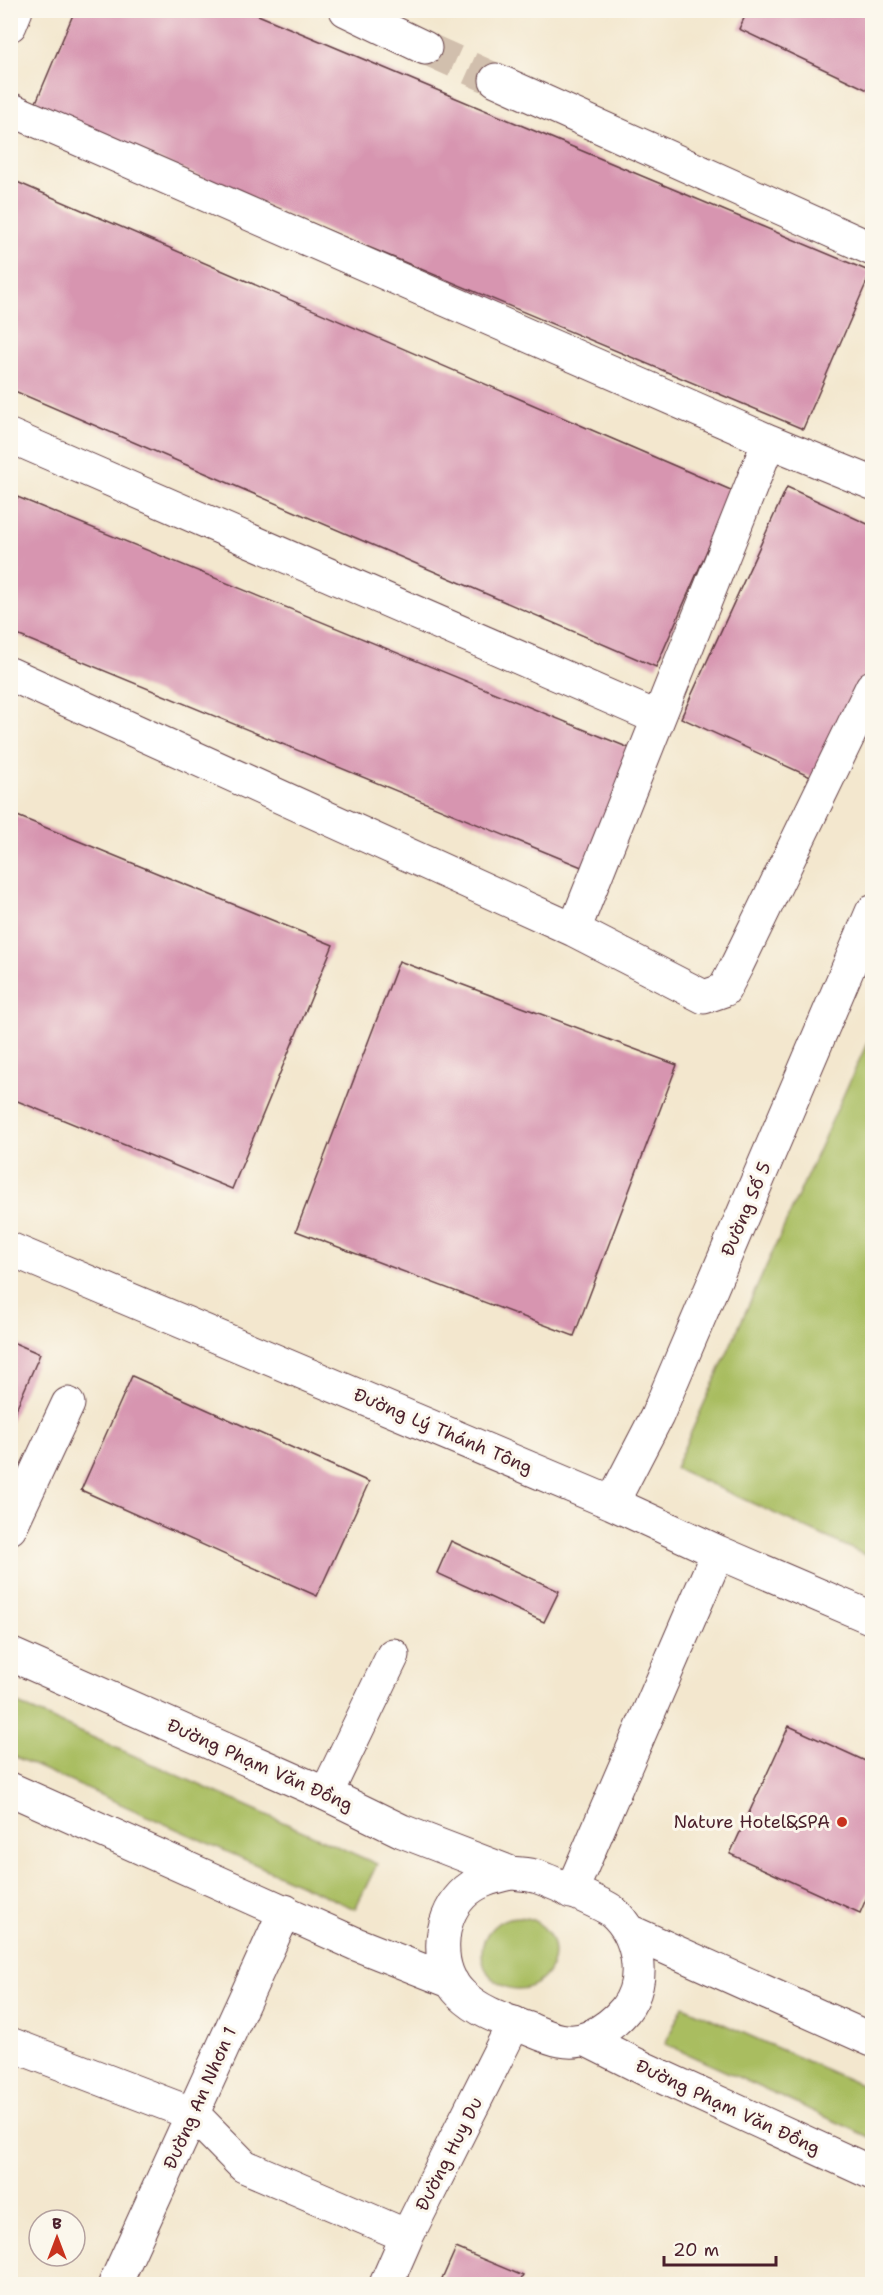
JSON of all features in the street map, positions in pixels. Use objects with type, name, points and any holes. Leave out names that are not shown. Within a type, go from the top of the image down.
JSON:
[{"type":"street","points":[[10,25],[16,10]]},
{"type":"street","points":[[346,10],[426,48]]},
{"type":"street","points":[[496,80],[873,249]]},
{"type":"street","points":[[10,109],[769,441],[873,483]]},
{"type":"street","points":[[10,436],[658,718]]},
{"type":"street","points":[[574,930],[769,441]]},
{"type":"street","points":[[10,674],[574,930],[704,997],[724,990],[873,687]]},
{"type":"street","name":"Đường Số 5","points":[[612,1503],[657,1416],[873,912]]},
{"type":"street","name":"Đường Lý Thánh Tông","points":[[10,1249],[612,1503],[873,1618]]},
{"type":"street","points":[[10,1528],[68,1404]]},
{"type":"street","points":[[571,1892],[718,1551]]},
{"type":"street","name":"Đường Phạm Văn Đồng","points":[[10,1654],[326,1794],[402,1831],[511,1873]]},
{"type":"street","points":[[326,1794],[393,1655]]},
{"type":"street","points":[[10,1789],[356,1944],[452,1982]]},
{"type":"street","points":[[511,1873],[537,1876],[571,1892],[611,1911],[629,1931],[638,1956],[637,1983],[627,2008],[608,2028],[585,2039],[557,2041],[480,2010],[459,1993],[446,1970],[442,1944],[447,1917],[462,1895],[484,1879],[511,1873]]},
{"type":"street","name":"Đường An Nhơn 1","points":[[115,2284],[285,1911]]},
{"type":"street","points":[[629,1931],[873,2040]]},
{"type":"street","name":"Đường Huy Du","points":[[386,2284],[407,2236],[514,2023]]},
{"type":"street","name":"Đường Phạm Văn Đồng","points":[[585,2039],[645,2069],[873,2173]]},
{"type":"street","points":[[10,2044],[193,2115],[244,2166],[407,2236]]},
{"type":"green space","points":[[872,1032],[872,1558],[675,1468]]},
{"type":"green space","points":[[11,1701],[377,1864],[355,1909],[11,1755]]},
{"type":"green space","points":[[525,1917],[544,1927],[552,1939],[554,1953],[552,1967],[544,1979],[532,1987],[511,1989],[492,1979],[484,1967],[482,1946],[492,1927],[504,1919]]},
{"type":"green space","points":[[683,2006],[872,2090],[872,2138],[665,2044]]},
{"type":"building","points":[[75,10],[246,10],[871,272],[803,429],[34,107]]},
{"type":"building","points":[[748,10],[872,10],[872,92],[739,29]]},
{"type":"building","points":[[10,179],[733,491],[656,667],[10,389]]},
{"type":"building","points":[[787,487],[872,526],[872,660],[817,780],[681,718]]},
{"type":"building","points":[[10,494],[634,750],[584,868],[10,632]]},
{"type":"building","points":[[10,813],[333,945],[232,1189],[10,1098]]},
{"type":"building","points":[[399,961],[677,1065],[574,1336],[296,1231]]},
{"type":"building","points":[[10,1341],[40,1354],[10,1423]]},
{"type":"building","points":[[132,1376],[369,1482],[317,1596],[81,1490]]},
{"type":"building","points":[[451,1541],[559,1591],[544,1622],[437,1573]]},
{"type":"building","points":[[789,1726],[872,1764],[872,1885],[860,1913],[730,1854]]},
{"type":"building","points":[[456,2248],[523,2276],[519,2284],[440,2284]]},
{"type":"tunnel","points":[[425,48],[496,80]]},
{"type":"place","name":"Nature Hotel&SPA","points":[[842,1822]]}]
